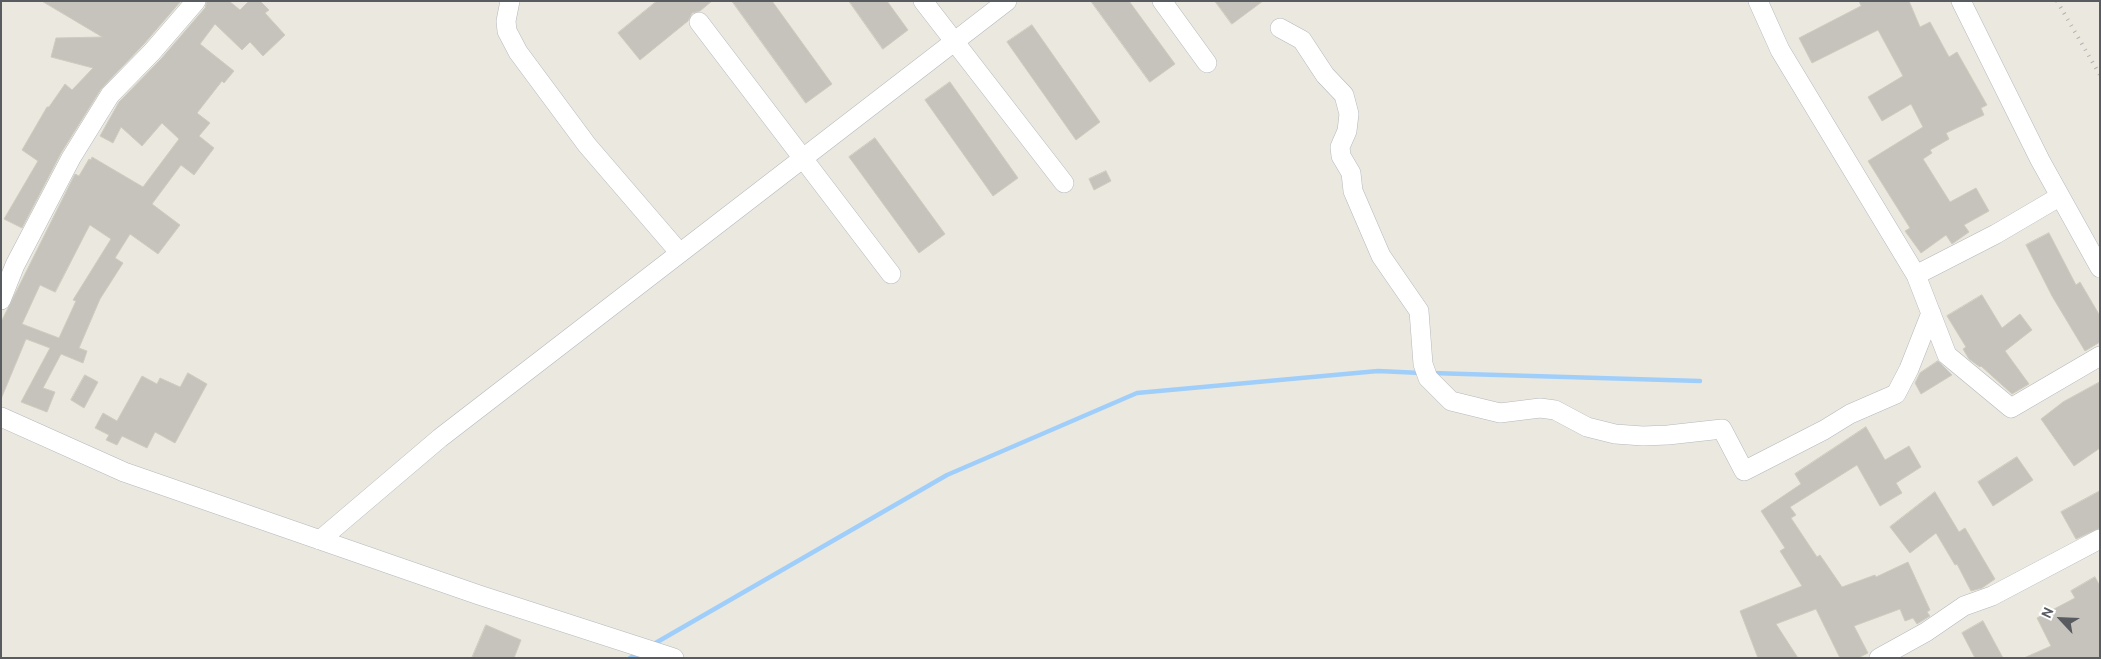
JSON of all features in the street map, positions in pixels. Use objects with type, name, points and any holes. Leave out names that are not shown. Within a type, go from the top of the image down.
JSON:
[{"type":"street","points":[[1,300],[15,265],[71,158],[110,95],[152,52],[196,1]]},
{"type":"street","points":[[510,1],[506,21],[507,31],[518,52],[587,145],[679,252]]},
{"type":"street","points":[[923,1],[1064,183]]},
{"type":"street","points":[[320,540],[440,438],[1007,1]]},
{"type":"street","points":[[1162,1],[1207,63]]},
{"type":"street","points":[[1758,1],[1780,50],[1916,275],[1947,355],[2011,408],[2100,356]]},
{"type":"street","points":[[1961,1],[2060,197],[2100,268]]},
{"type":"street","points":[[699,22],[891,274]]},
{"type":"street","points":[[1280,28],[1302,40],[1325,75],[1344,95],[1350,114],[1347,131],[1340,147],[1341,156],[1351,173],[1353,191],[1381,256],[1419,311],[1423,364],[1428,378],[1451,401],[1500,413],[1540,408],[1555,410],[1587,427],[1615,434],[1668,436],[1722,429],[1744,471],[1824,430],[1850,414],[1896,394],[1909,369],[1931,313]]},
{"type":"street","points":[[1916,275],[1996,234],[2060,197]]},
{"type":"street","points":[[1,418],[124,472],[479,595],[674,658]]},
{"type":"street","points":[[1878,658],[1926,632],[1964,606],[1992,596],[2100,539]]},
{"type":"building","points":[[42,1],[181,1],[144,44],[101,89],[61,153],[22,228],[4,219],[38,161],[22,150],[47,107],[49,107],[65,84],[72,90],[93,68],[51,57],[56,38],[102,37]]},
{"type":"building","points":[[207,1],[229,1],[240,10],[249,1],[260,1],[269,10],[265,13],[285,35],[263,56],[250,42],[242,50],[215,24],[200,44],[234,71],[224,83],[222,81],[197,113],[210,123],[199,136],[214,148],[194,175],[181,165],[152,204],[180,225],[158,254],[130,234],[115,258],[123,263],[100,299],[79,348],[87,351],[83,363],[61,354],[43,388],[55,392],[47,412],[21,402],[50,348],[26,339],[1,399],[1,322],[75,174],[79,176],[92,157],[143,187],[179,139],[162,123],[142,146],[121,127],[113,143],[100,136],[119,102],[161,59],[205,8]],"holes":[[[90,225],[111,239],[73,300],[76,301],[59,338],[22,324],[40,285],[55,292]]]},
{"type":"building","points":[[657,1],[712,1],[700,11],[692,13],[688,21],[640,60],[618,33]]},
{"type":"building","points":[[732,1],[772,1],[832,84],[806,103]]},
{"type":"building","points":[[849,1],[887,1],[908,30],[883,49]]},
{"type":"building","points":[[1091,1],[1129,1],[1175,64],[1150,82]]},
{"type":"building","points":[[1215,1],[1263,1],[1232,24]]},
{"type":"building","points":[[1859,1],[1909,1],[1920,27],[1930,22],[1949,57],[1957,52],[1987,105],[1981,108],[1984,115],[1946,133],[1949,139],[1930,150],[1932,153],[1923,159],[1950,202],[1976,188],[1989,211],[1964,225],[1969,232],[1952,244],[1946,235],[1921,253],[1905,231],[1910,228],[1868,161],[1923,127],[1911,104],[1882,121],[1868,97],[1903,76],[1878,30],[1812,63],[1799,38],[1861,6]]},
{"type":"building","points":[[1032,25],[1100,122],[1076,140],[1007,42]]},
{"type":"building","points":[[950,82],[1018,178],[993,196],[925,100]]},
{"type":"building","points":[[875,138],[945,234],[919,253],[849,157]]},
{"type":"building","points":[[1106,171],[1111,181],[1094,190],[1089,179]]},
{"type":"building","points":[[2049,233],[2076,285],[2080,282],[2100,316],[2100,342],[2085,351],[2052,296],[2026,245]]},
{"type":"building","points":[[1982,295],[2002,328],[2020,314],[2032,330],[2005,351],[2029,384],[2012,394],[1981,366],[1969,359],[1963,349],[1966,347],[1947,316]]},
{"type":"building","points":[[1938,361],[1952,375],[1921,394],[1915,383],[1920,373]]},
{"type":"building","points":[[188,373],[207,384],[175,443],[155,432],[147,448],[122,436],[117,445],[106,440],[109,435],[95,428],[103,413],[117,421],[142,376],[157,384],[160,378],[180,387]]},
{"type":"building","points":[[85,375],[98,382],[84,408],[71,400]]},
{"type":"building","points":[[2100,382],[2100,448],[2074,466],[2041,419],[2063,402]]},
{"type":"building","points":[[1866,427],[1885,460],[1909,446],[1921,467],[1896,483],[1902,493],[1880,506],[1857,465],[1790,507],[1796,515],[1791,518],[1817,557],[1820,555],[1842,587],[1875,575],[1876,577],[1908,562],[1930,610],[1927,612],[1930,616],[1917,624],[1913,618],[1905,621],[1900,609],[1854,626],[1868,653],[1858,658],[1840,658],[1816,609],[1776,624],[1798,658],[1758,658],[1740,611],[1802,586],[1780,551],[1785,548],[1761,511],[1801,484],[1795,474]]},
{"type":"building","points":[[2017,457],[2033,480],[1993,506],[1978,482]]},
{"type":"building","points":[[2100,491],[2100,528],[2076,539],[2061,512]]},
{"type":"building","points":[[1935,492],[1959,532],[1965,528],[1995,579],[1982,588],[1971,591],[1957,564],[1955,565],[1936,533],[1910,553],[1890,527]]},
{"type":"building","points":[[2095,577],[2100,586],[2100,658],[2024,658],[2051,646],[2037,618],[2075,598],[2071,591]]},
{"type":"building","points":[[1983,621],[2003,658],[1975,658],[1962,633]]},
{"type":"building","points":[[486,625],[521,640],[514,658],[472,658]]},
{"type":"waterway","points":[[652,645],[947,475],[1137,393],[1378,371],[1421,373]]},
{"type":"waterway","points":[[1431,373],[1700,381]]},
{"type":"waterway","points":[[630,658],[639,653]]},
{"type":"railway","points":[[2057,1],[2100,75]]}]
